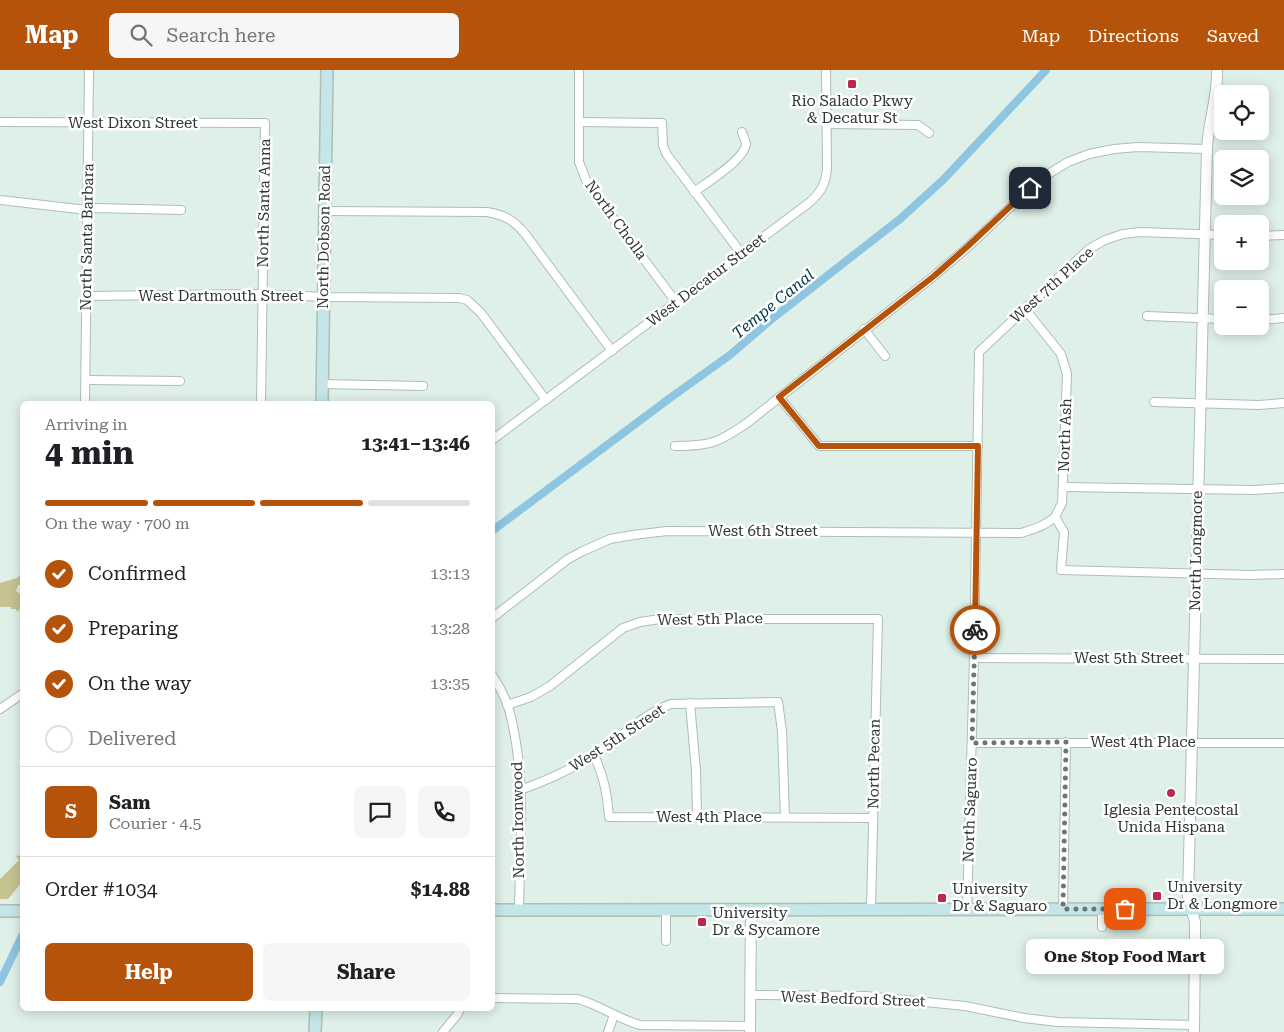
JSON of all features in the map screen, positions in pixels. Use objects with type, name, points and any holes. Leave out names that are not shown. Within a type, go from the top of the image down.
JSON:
[{"type":"main road","name":"North Dobson Road","points":[[322,401],[327,70]]},
{"type":"main road","points":[[495,910],[1284,909]]},
{"type":"main road","points":[[0,911],[20,910]]},
{"type":"main road","points":[[316,1011],[316,1032]]},
{"type":"street","name":"North Santa Barbara","points":[[85,401],[89,70]]},
{"type":"street","name":"North Cholla","points":[[579,70],[579,162],[588,184],[676,302]]},
{"type":"street","name":"West Decatur Street","points":[[495,438],[810,202],[820,192],[826,181],[826,70]]},
{"type":"street","name":"North Longmore","points":[[1194,1028],[1195,935],[1192,908],[1188,897],[1197,489],[1207,149],[1209,123],[1217,90],[1217,70]]},
{"type":"street","name":"West Dixon Street","points":[[0,122],[266,123]]},
{"type":"street","points":[[580,122],[662,123],[663,146],[667,155],[741,253]]},
{"type":"street","name":"North Santa Anna","points":[[261,401],[266,123]]},
{"type":"street","points":[[826,124],[918,125],[929,133]]},
{"type":"street","points":[[694,192],[736,160],[743,152],[746,144],[742,132]]},
{"type":"street","points":[[674,446],[703,445],[721,440],[747,422],[941,270],[1040,179],[1068,162],[1089,154],[1114,149],[1138,147],[1207,149]]},
{"type":"street","points":[[0,200],[87,210],[95,208],[181,210]]},
{"type":"street","points":[[325,211],[487,212],[509,217],[526,235],[612,351]]},
{"type":"street","name":"West 7th Place","points":[[979,352],[1090,249],[1105,240],[1123,234],[1140,232],[1214,235]]},
{"type":"street","points":[[1269,236],[1284,235]]},
{"type":"street","name":"West Dartmouth Street","points":[[86,296],[262,294],[324,297],[448,297],[468,300],[481,313],[546,400]]},
{"type":"street","name":"North Ash","points":[[1025,310],[1055,346],[1065,364],[1067,374],[1062,503],[1055,517]]},
{"type":"street","points":[[1147,316],[1214,319]]},
{"type":"street","points":[[1269,319],[1284,318]]},
{"type":"street","points":[[864,329],[885,356]]},
{"type":"street","name":"North Saguaro","points":[[967,909],[974,658],[979,352]]},
{"type":"street","points":[[86,380],[180,381]]},
{"type":"street","points":[[322,384],[423,386]]},
{"type":"street","points":[[779,397],[819,446],[978,446]]},
{"type":"street","points":[[1154,402],[1273,405],[1284,403]]},
{"type":"street","points":[[1063,487],[1254,490],[1284,488]]},
{"type":"street","points":[[1055,517],[1064,532],[1061,570],[1250,575],[1284,574]]},
{"type":"street","name":"West 6th Street","points":[[495,616],[568,559],[610,540],[632,534],[667,531],[1021,533],[1050,522],[1055,517]]},
{"type":"street","name":"West 5th Place","points":[[507,705],[531,697],[550,686],[617,632],[640,622],[660,618],[878,618]]},
{"type":"street","name":"North Pecan","points":[[872,909],[878,618]]},
{"type":"street","name":"West 5th Street","points":[[974,658],[1284,659]]},
{"type":"street","name":"North Ironwood","points":[[495,681],[507,705],[518,752],[520,790],[519,910]]},
{"type":"street","points":[[0,708],[20,695]]},
{"type":"street","name":"West 5th Street","points":[[520,790],[548,780],[594,755],[656,710],[671,704],[778,702],[782,739],[785,817]]},
{"type":"street","points":[[690,703],[696,770],[697,816]]},
{"type":"street","points":[[1063,909],[1066,742]]},
{"type":"street","name":"West 4th Place","points":[[972,743],[1284,743]]},
{"type":"street","name":"West 4th Place","points":[[594,755],[608,793],[609,817],[873,818]]},
{"type":"street","points":[[666,909],[666,941]]},
{"type":"street","points":[[495,998],[578,999],[598,1005],[628,1022],[640,1025],[750,1029],[751,909]]},
{"type":"street","points":[[1102,909],[1102,927]]},
{"type":"street","name":"West Bedford Street","points":[[750,995],[866,996],[965,1006],[1024,1018],[1058,1022],[1194,1028]]},
{"type":"street","points":[[443,1032],[459,1011]]},
{"type":"street","points":[[608,1032],[614,1015]]},
{"type":"shaded area","points":[[20,575],[20,585],[18,585],[16,591],[20,594],[20,609],[17,612],[16,609],[11,609],[11,607],[0,607],[0,583],[17,578]]},
{"type":"shaded area","points":[[20,855],[20,884],[8,899],[0,899],[0,879],[19,860],[16,856]]},
{"type":"waterway","name":"Tempe Canal","points":[[495,529],[730,355],[773,318],[900,219],[944,179],[1046,70]]},
{"type":"waterway","name":"Tempe Canal","points":[[0,982],[20,940]]},
{"type":"way so far","points":[[975,630],[972,743],[1066,742],[1063,909],[1125,909]]},
{"type":"place","name":"Rio Salado Pkwy & Decatur St","points":[[852,84]]},
{"type":"place","name":"Iglesia Pentecostal Unida Hispana","points":[[1171,793]]},
{"type":"place","name":"University Dr & Longmore","points":[[1157,896]]},
{"type":"place","name":"University Dr & Saguaro","points":[[942,898]]},
{"type":"place","name":"One Stop Food Mart","points":[[1125,909]]},
{"type":"place","name":"University Dr & Sycamore","points":[[702,922]]},
{"type":"route","points":[[975,630],[978,446],[819,446],[779,397],[934,276],[1030,188]]}]
